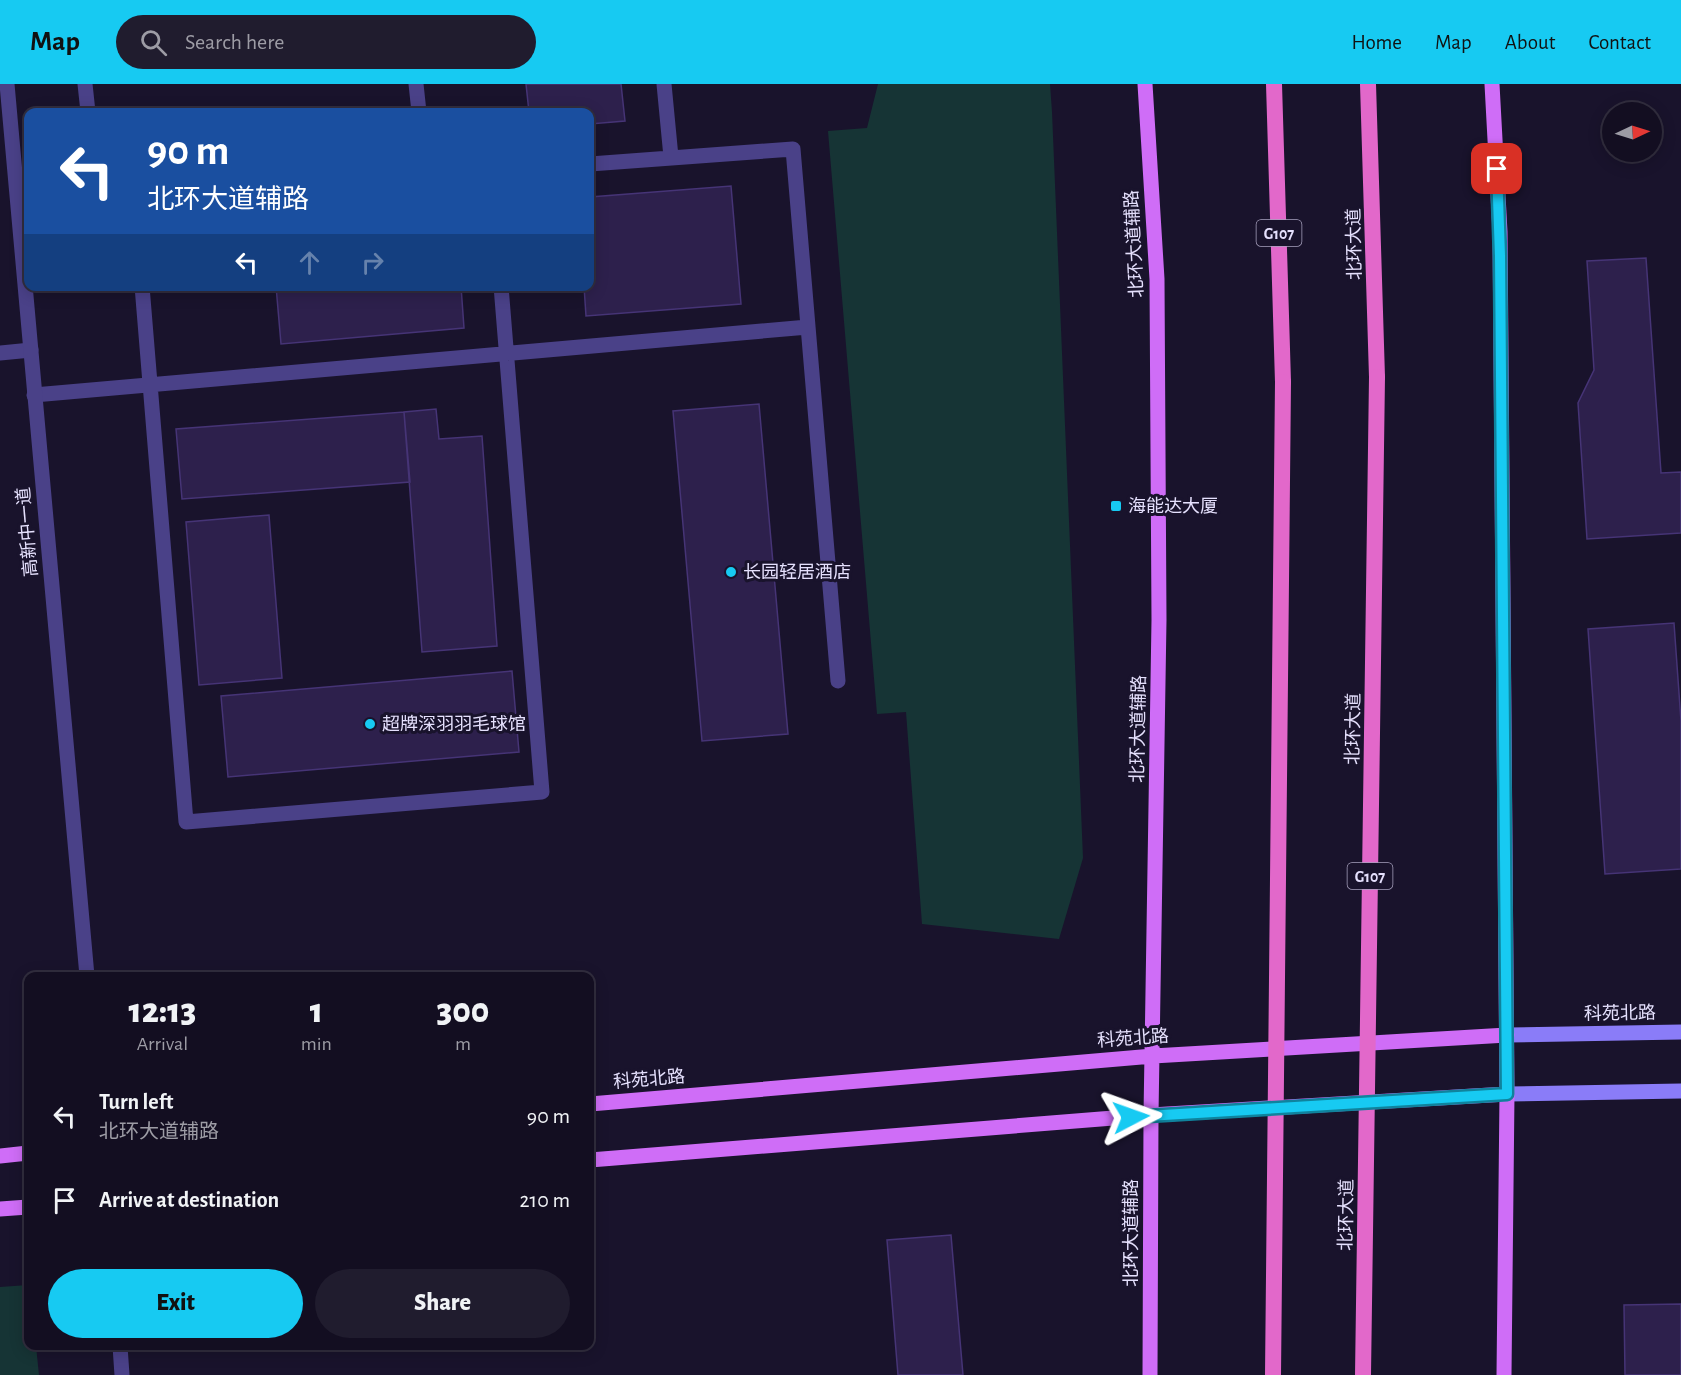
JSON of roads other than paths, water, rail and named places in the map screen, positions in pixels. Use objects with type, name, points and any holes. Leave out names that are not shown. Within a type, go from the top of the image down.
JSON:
[{"type":"highway","name":"G107","points":[[1273,1375],[1283,382],[1274,84]]},
{"type":"highway","name":"北环大道","points":[[1363,1375],[1377,377],[1368,84]]},
{"type":"highway","points":[[1372,159],[1379,84]]},
{"type":"main road","name":"北环大道辅路","points":[[1144,84],[1157,279],[1159,620],[1151,1115],[1150,1375]]},
{"type":"main road","points":[[1492,84],[1500,232],[1507,1035],[1504,1375]]},
{"type":"main road","name":"科苑北路","points":[[594,1104],[1153,1056],[1507,1035],[1681,1032]]},
{"type":"main road","points":[[594,1160],[1151,1115],[1507,1094],[1681,1091]]},
{"type":"main road","points":[[0,1156],[24,1153]]},
{"type":"main road","points":[[0,1209],[24,1206]]},
{"type":"street","name":"高新中一道","points":[[7,84],[24,272]]},
{"type":"street","points":[[85,84],[88,108]]},
{"type":"street","points":[[417,84],[419,108]]},
{"type":"street","points":[[664,84],[671,157]]},
{"type":"street","points":[[594,164],[793,149],[838,681]]},
{"type":"street","name":"高新中一道","points":[[26,291],[87,972]]},
{"type":"street","points":[[142,291],[186,822],[542,792],[501,291]]},
{"type":"street","points":[[34,395],[808,327]]},
{"type":"street","points":[[0,353],[31,350]]},
{"type":"street","points":[[120,1350],[122,1375]]},
{"type":"place","name":"海能达大厦","points":[[1116,506]]},
{"type":"place","name":"长园轻居酒店","points":[[731,572]]},
{"type":"place","name":"超牌深羽羽毛球馆","points":[[370,724]]}]
